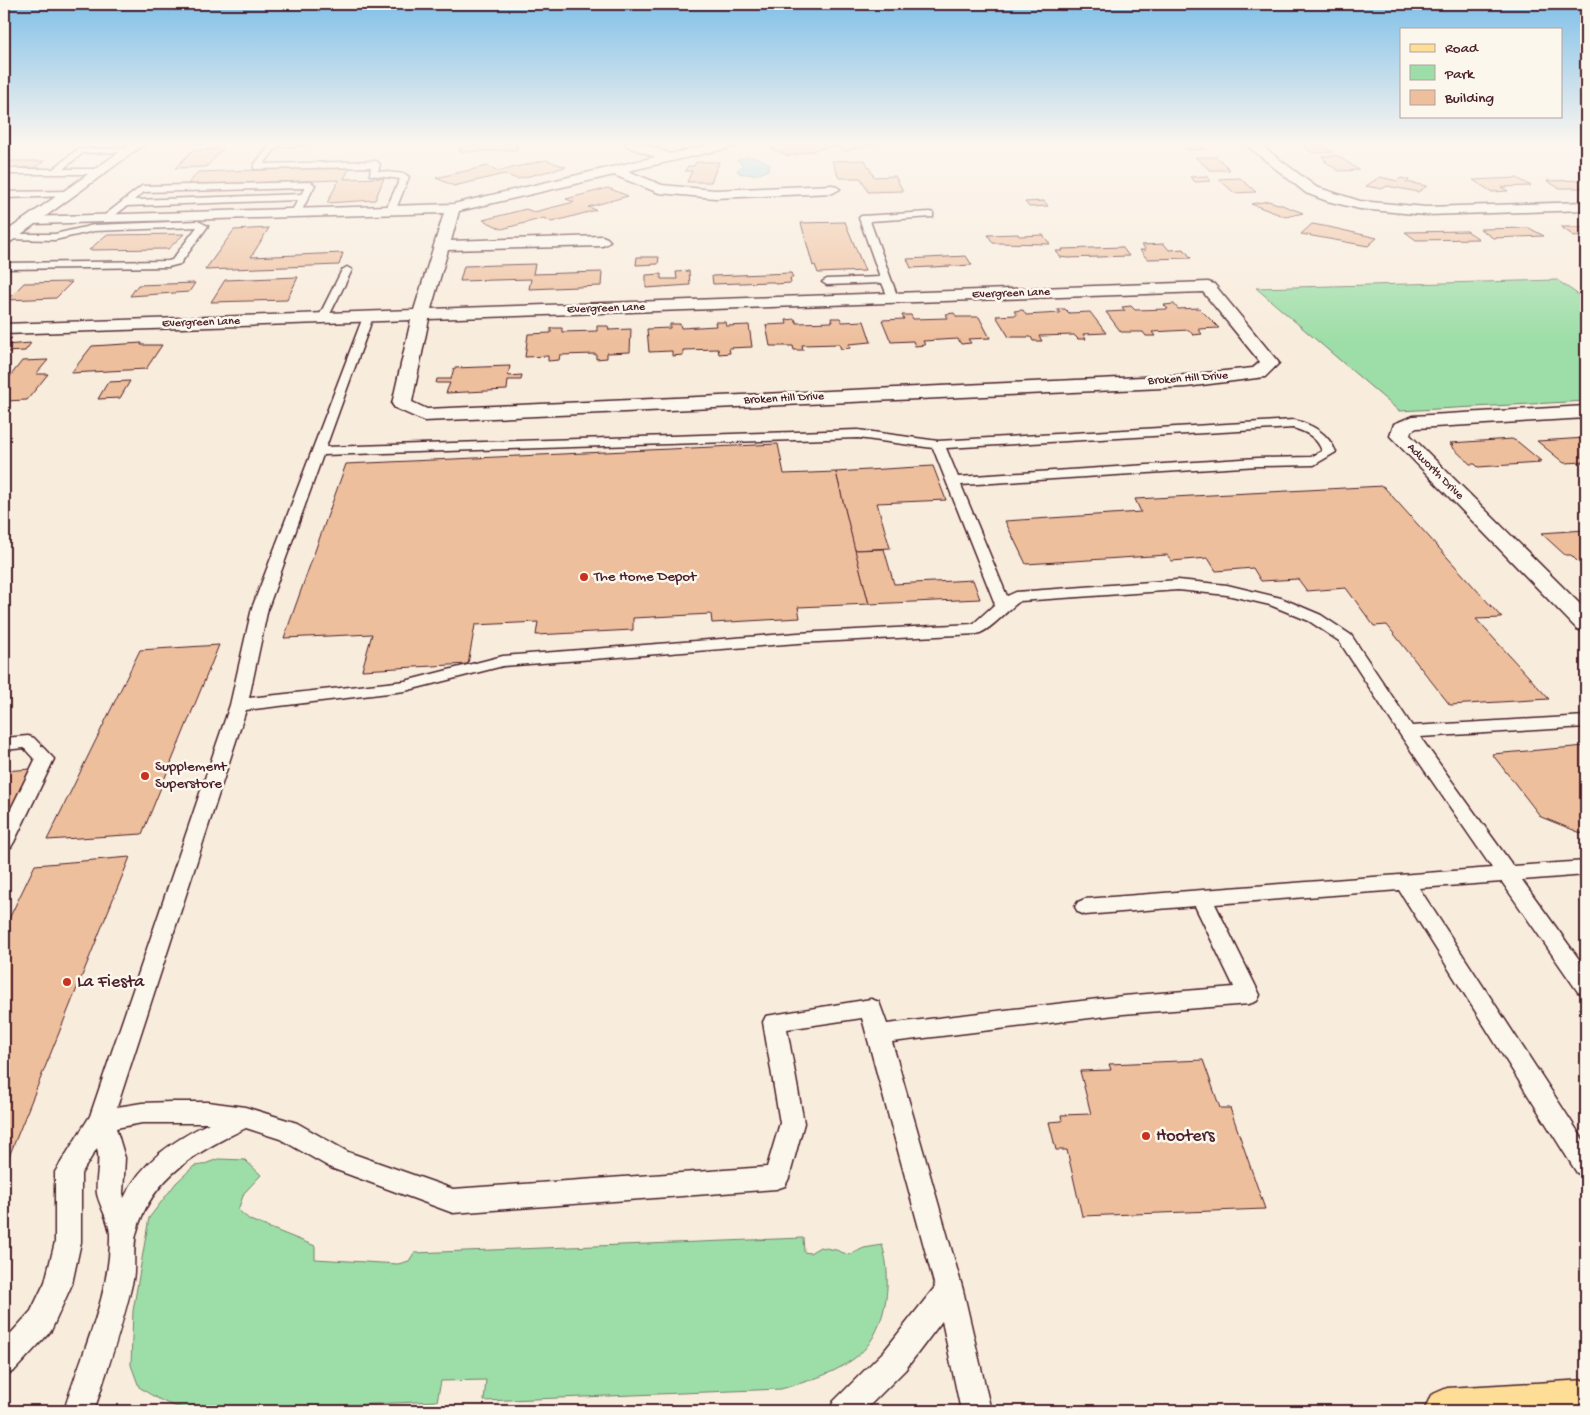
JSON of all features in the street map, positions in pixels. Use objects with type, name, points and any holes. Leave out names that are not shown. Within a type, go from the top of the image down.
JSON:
[{"type":"main road","points":[[1447,1411],[1586,1403]]},
{"type":"street","points":[[6,239],[48,209]]},
{"type":"street","points":[[33,220],[390,209]]},
{"type":"street","name":"Broken Hill Drive","points":[[453,209],[421,315],[402,404],[424,415],[1186,381],[1258,373],[1270,362],[1208,287]]},
{"type":"street","points":[[1404,209],[1426,211],[1489,209]]},
{"type":"street","points":[[442,246],[602,240]]},
{"type":"street","name":"Evergreen Lane","points":[[4,330],[1208,287]]},
{"type":"street","name":"Adworth Drive","points":[[1585,622],[1400,436],[1401,428],[1413,422],[1586,412]]},
{"type":"lane","points":[[106,218],[117,209]]},
{"type":"lane","points":[[894,298],[864,218],[930,215]]},
{"type":"lane","points":[[4,266],[168,264],[176,262],[203,226],[198,224],[94,228],[55,236],[6,239]]},
{"type":"lane","points":[[323,318],[347,270]]},
{"type":"lane","points":[[827,282],[886,280]]},
{"type":"lane","points":[[4,1361],[41,1321],[58,1284],[68,1242],[68,1172],[101,1120],[239,705],[260,608],[368,317]]},
{"type":"lane","points":[[319,450],[858,434],[938,445],[1184,432],[1294,424],[1310,430],[1324,441],[1329,452],[1314,461],[1248,463],[953,481]]},
{"type":"lane","points":[[938,445],[1003,604]]},
{"type":"lane","points":[[239,705],[404,686],[503,660],[798,638],[977,629],[1003,604],[1016,597],[1178,585],[1227,590],[1274,601],[1315,618],[1344,638],[1407,732],[1586,986]]},
{"type":"lane","points":[[1407,732],[1586,721]]},
{"type":"lane","points":[[4,744],[28,742],[45,759],[4,842]]},
{"type":"lane","points":[[1085,907],[1586,868]]},
{"type":"lane","points":[[1404,882],[1586,1165]]},
{"type":"lane","points":[[878,1034],[1123,1005],[1249,995],[1201,898]]},
{"type":"lane","points":[[101,1120],[142,1113],[171,1112],[208,1112],[246,1117],[288,1131],[340,1160],[453,1201],[776,1178],[792,1123],[774,1022],[871,1008],[949,1290],[976,1411]]},
{"type":"lane","points":[[79,1411],[102,1343],[120,1278],[123,1232],[140,1192],[160,1167],[190,1145],[246,1117]]},
{"type":"lane","points":[[101,1120],[112,1158],[110,1193],[123,1232]]},
{"type":"lane","points":[[844,1411],[896,1360],[949,1290]]},
{"type":"green space","points":[[1557,280],[1586,300],[1586,401],[1399,411],[1256,288]]},
{"type":"green space","points":[[218,1159],[245,1160],[261,1175],[244,1193],[238,1210],[250,1220],[315,1246],[315,1259],[398,1264],[409,1261],[414,1253],[803,1238],[804,1252],[810,1253],[820,1247],[849,1255],[864,1248],[882,1245],[886,1259],[887,1275],[884,1308],[873,1338],[864,1350],[852,1360],[827,1374],[781,1389],[484,1401],[486,1380],[441,1381],[437,1401],[226,1411],[180,1408],[151,1395],[139,1387],[131,1365],[133,1311],[149,1218],[176,1183],[194,1166]]},
{"type":"building","points":[[526,209],[534,212],[546,209],[596,210],[552,222],[544,218],[502,229],[483,220]]},
{"type":"building","points":[[1265,209],[1293,209],[1303,213],[1286,217]]},
{"type":"building","points":[[845,222],[865,271],[818,273],[815,265],[813,266],[801,223]]},
{"type":"building","points":[[1312,224],[1377,238],[1368,246],[1301,234]]},
{"type":"building","points":[[1561,227],[1586,227],[1586,235],[1574,236]]},
{"type":"building","points":[[269,228],[251,257],[343,253],[339,265],[205,270],[234,230]]},
{"type":"building","points":[[1529,228],[1544,236],[1493,238],[1480,229]]},
{"type":"building","points":[[1467,231],[1479,239],[1416,240],[1405,232]]},
{"type":"building","points":[[184,234],[168,249],[89,250],[106,235]]},
{"type":"building","points":[[1018,234],[1019,236],[1043,235],[1050,244],[993,243],[988,235]]},
{"type":"building","points":[[1164,244],[1169,250],[1184,249],[1191,258],[1147,259],[1140,250],[1146,250],[1142,245]]},
{"type":"building","points":[[1122,247],[1129,256],[1068,258],[1060,257],[1056,251],[1063,251],[1062,249]]},
{"type":"building","points":[[966,256],[972,265],[911,268],[907,259]]},
{"type":"building","points":[[637,257],[659,257],[658,264],[636,265]]},
{"type":"building","points":[[535,264],[533,274],[602,272],[601,286],[529,289],[531,279],[460,281],[464,266]]},
{"type":"building","points":[[689,271],[690,285],[646,288],[646,275],[661,274],[661,279],[677,279],[676,272]]},
{"type":"building","points":[[791,273],[793,278],[790,278],[791,283],[775,284],[774,282],[769,282],[713,284],[712,276]]},
{"type":"building","points":[[298,277],[287,300],[211,302],[225,280]]},
{"type":"building","points":[[72,282],[56,298],[7,300],[24,283]]},
{"type":"building","points":[[195,283],[189,292],[130,296],[138,285]]},
{"type":"building","points":[[1174,304],[1178,309],[1199,308],[1219,328],[1198,329],[1202,334],[1193,335],[1189,330],[1152,332],[1155,336],[1146,336],[1143,332],[1121,332],[1106,312],[1125,311],[1122,307],[1131,306],[1135,310],[1168,309],[1164,305]]},
{"type":"building","points":[[1057,309],[1065,309],[1069,313],[1090,312],[1106,333],[1083,334],[1086,339],[1078,339],[1074,335],[1039,336],[1042,341],[1033,341],[1031,337],[1009,337],[996,316],[1017,315],[1014,311],[1023,310],[1026,315],[1060,313]]},
{"type":"building","points":[[954,313],[957,317],[979,317],[990,338],[968,339],[971,343],[961,344],[958,339],[923,341],[925,345],[915,346],[913,341],[891,342],[882,320],[904,319],[902,315],[911,315],[913,319],[948,318],[946,314]]},
{"type":"building","points":[[831,318],[840,318],[842,322],[864,321],[871,342],[849,344],[850,348],[841,349],[839,344],[802,345],[803,350],[794,350],[793,346],[770,346],[766,325],[787,324],[786,320],[795,319],[797,323],[832,322]]},
{"type":"building","points":[[715,322],[725,322],[726,326],[749,325],[752,347],[729,348],[730,353],[719,354],[718,349],[683,350],[683,355],[672,356],[672,351],[649,352],[647,329],[670,328],[670,324],[680,324],[681,328],[716,326]]},
{"type":"building","points":[[597,326],[608,326],[609,330],[631,329],[630,352],[607,353],[607,358],[596,359],[596,354],[560,355],[559,360],[548,361],[548,356],[525,357],[528,334],[551,333],[551,328],[562,328],[562,332],[597,331]]},
{"type":"building","points":[[12,338],[5,345],[31,343],[25,351],[4,352],[4,339]]},
{"type":"building","points":[[142,343],[141,345],[162,345],[146,369],[71,373],[92,346]]},
{"type":"building","points":[[48,360],[36,374],[48,374],[27,400],[4,401],[4,384],[22,361]]},
{"type":"building","points":[[510,366],[508,376],[522,375],[521,380],[508,380],[507,390],[446,393],[450,383],[436,383],[437,379],[451,379],[454,368]]},
{"type":"building","points":[[130,381],[120,398],[98,399],[108,382]]},
{"type":"building","points":[[1586,438],[1586,462],[1564,463],[1537,441]]},
{"type":"building","points":[[1512,439],[1541,461],[1537,461],[1540,463],[1478,467],[1475,464],[1470,464],[1450,445],[1453,445],[1450,443]]},
{"type":"building","name":"The Home Depot","points":[[778,444],[784,474],[836,472],[869,604],[798,607],[800,618],[712,623],[711,614],[633,618],[633,630],[536,635],[538,622],[475,625],[468,664],[362,670],[372,634],[284,638],[346,464]]},
{"type":"building","points":[[933,466],[946,500],[877,503],[890,548],[855,550],[836,472]]},
{"type":"building","points":[[1383,486],[1502,618],[1476,619],[1549,699],[1450,705],[1387,625],[1374,626],[1346,588],[1307,591],[1298,579],[1261,581],[1253,568],[1216,571],[1208,558],[1172,561],[1167,555],[1026,564],[1005,521],[1141,512],[1135,499]]},
{"type":"building","points":[[1585,530],[1586,570],[1571,555],[1565,555],[1541,533]]},
{"type":"building","points":[[884,549],[894,584],[973,580],[980,599],[869,604],[855,550]]},
{"type":"building","points":[[219,645],[142,834],[47,840],[140,650]]},
{"type":"building","points":[[1586,746],[1586,835],[1541,817],[1492,754]]},
{"type":"building","points":[[31,769],[4,821],[4,771]]},
{"type":"building","points":[[130,857],[8,1159],[4,1159],[4,929],[35,865]]},
{"type":"building","name":"Hooters","points":[[1203,1060],[1220,1108],[1230,1108],[1265,1209],[1082,1216],[1067,1150],[1056,1150],[1049,1122],[1062,1121],[1061,1115],[1091,1114],[1080,1071],[1111,1070],[1109,1064]]},
{"type":"place","name":"The Home Depot","points":[[584,577]]},
{"type":"place","name":"Supplement Superstore","points":[[145,776]]},
{"type":"place","name":"La Fiesta","points":[[67,982]]},
{"type":"place","name":"Hooters","points":[[1146,1136]]}]
